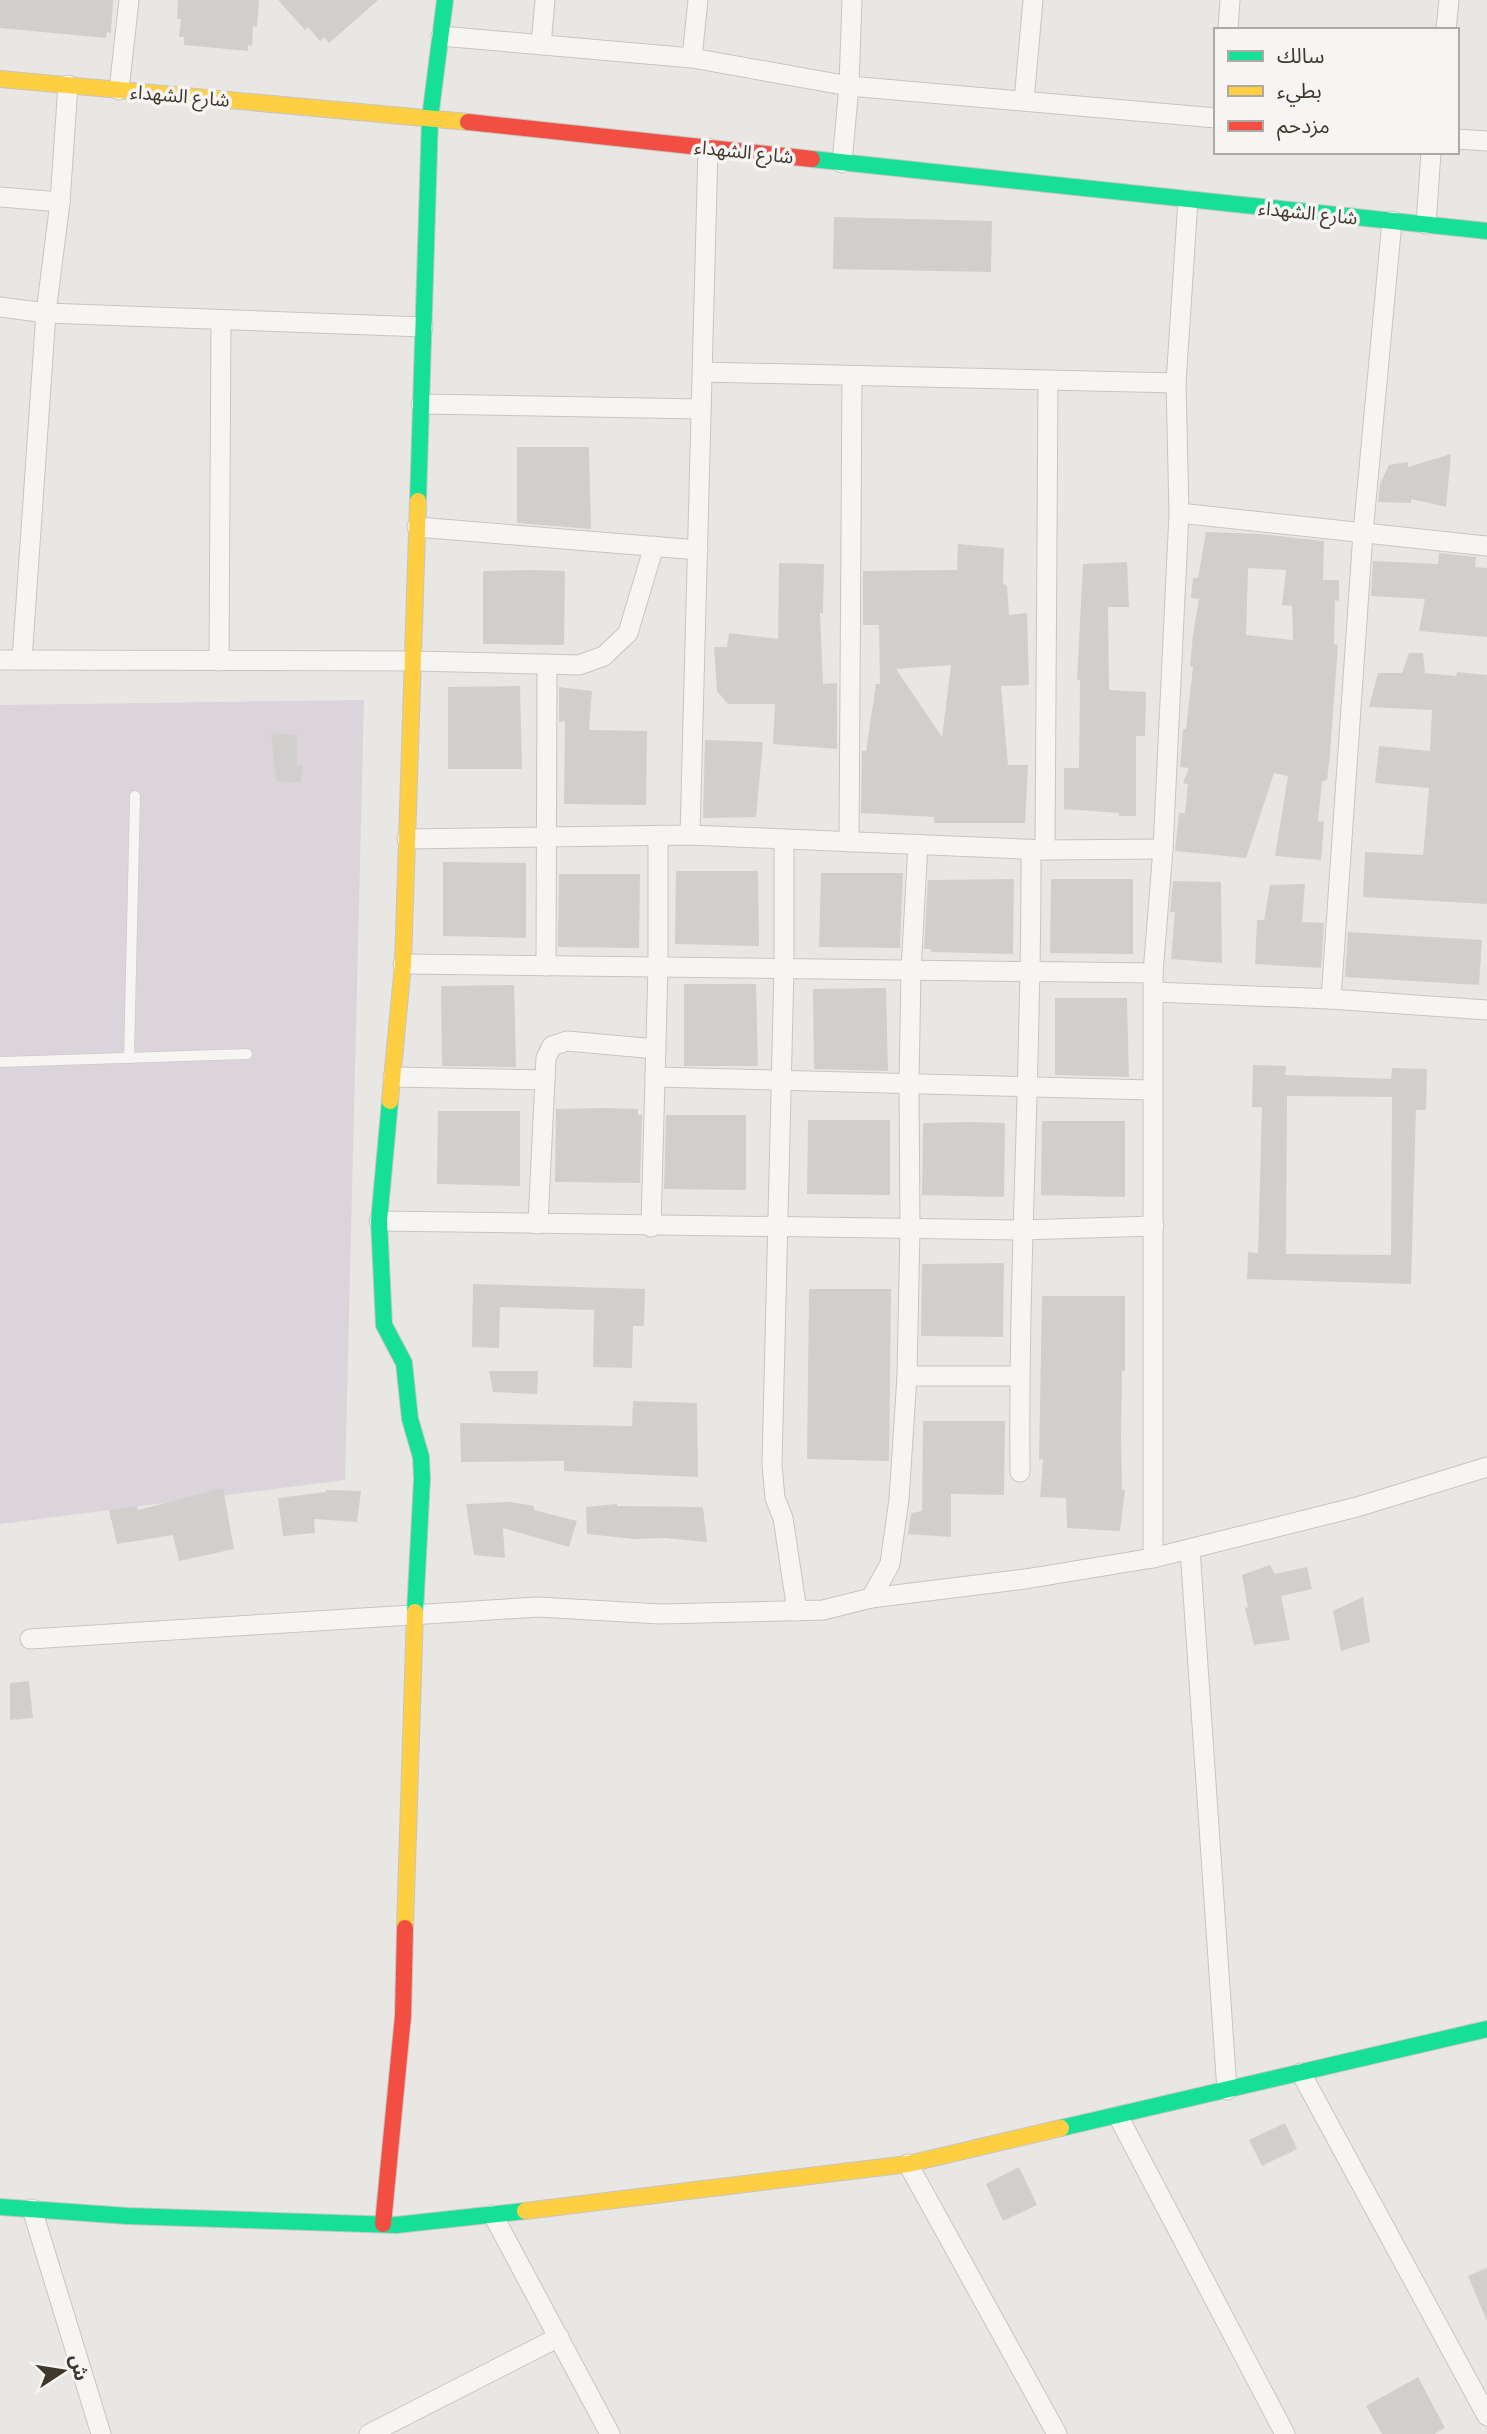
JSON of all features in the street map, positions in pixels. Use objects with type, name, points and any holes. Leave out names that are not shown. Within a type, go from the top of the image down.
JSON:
[{"type":"street","points":[[119,90],[129,0]]},
{"type":"street","points":[[383,2224],[403,2016],[421,1457],[410,1419],[404,1363],[384,1325],[379,1221],[403,964],[430,118],[445,0]]},
{"type":"street","points":[[541,45],[545,0]]},
{"type":"street","points":[[692,58],[698,0]]},
{"type":"street","points":[[842,163],[849,86],[852,0]]},
{"type":"street","points":[[1024,102],[1033,0]]},
{"type":"street","points":[[1228,28],[1230,0]]},
{"type":"street","points":[[1446,28],[1449,0]]},
{"type":"street","points":[[440,36],[692,58],[849,86],[1214,118]]},
{"type":"street","name":"شارع الشهداء","points":[[0,79],[430,118],[1487,231]]},
{"type":"street","points":[[22,660],[46,313],[61,202],[68,85]]},
{"type":"street","points":[[1459,139],[1487,141]]},
{"type":"street","points":[[690,835],[708,148]]},
{"type":"street","points":[[1426,225],[1431,154]]},
{"type":"street","points":[[0,197],[61,202]]},
{"type":"street","points":[[1153,1558],[1151,1440],[1154,983],[1179,513],[1177,383],[1188,200]]},
{"type":"street","points":[[1331,999],[1363,533],[1392,221]]},
{"type":"street","points":[[0,307],[46,313],[423,327]]},
{"type":"street","points":[[219,661],[221,320]]},
{"type":"street","points":[[702,372],[1177,383]]},
{"type":"street","points":[[849,842],[852,376]]},
{"type":"street","points":[[1020,1472],[1021,1230],[1038,850],[1048,380]]},
{"type":"street","points":[[421,404],[701,409]]},
{"type":"street","points":[[1179,513],[1487,546]]},
{"type":"street","points":[[417,527],[698,550]]},
{"type":"street","points":[[0,660],[413,661],[579,665],[604,656],[628,633],[654,546]]},
{"type":"street","points":[[547,664],[547,966]]},
{"type":"street","points":[[651,1227],[658,967],[658,835]]},
{"type":"street","points":[[407,839],[690,835],[1038,850],[1163,849]]},
{"type":"street","points":[[784,839],[772,1465],[775,1498],[783,1518],[797,1611]]},
{"type":"street","points":[[871,1598],[890,1564],[896,1533],[907,1376],[911,970],[919,844]]},
{"type":"street","points":[[403,964],[1032,971],[1331,999],[1487,1010]]},
{"type":"street","points":[[538,1224],[546,1058],[552,1046],[566,1041],[656,1049]]},
{"type":"street","points":[[393,1077],[545,1080]]},
{"type":"street","points":[[655,1077],[1152,1090]]},
{"type":"street","points":[[379,1221],[651,1227],[1021,1230],[1154,1226]]},
{"type":"street","points":[[907,1376],[1019,1376]]},
{"type":"street","points":[[30,1639],[538,1607],[660,1615],[823,1610],[871,1598],[1025,1579],[1153,1558],[1357,1507],[1487,1467]]},
{"type":"street","points":[[1190,1549],[1227,2090]]},
{"type":"street","points":[[0,2207],[128,2216],[383,2224],[493,2215],[908,2164],[1487,2029]]},
{"type":"street","points":[[1301,2073],[1487,2416]]},
{"type":"street","points":[[1118,2116],[1285,2434]]},
{"type":"street","points":[[908,2164],[1057,2434]]},
{"type":"street","points":[[32,2209],[101,2434]]},
{"type":"street","points":[[493,2215],[610,2434]]},
{"type":"street","points":[[369,2434],[559,2337]]},
{"type":"lane","points":[[129,1058],[135,796]]},
{"type":"lane","points":[[0,1062],[247,1054]]},
{"type":"shaded area","points":[[364,700],[345,1480],[0,1524],[0,705]]},
{"type":"building","points":[[0,0],[113,0],[111,33],[107,32],[106,38],[0,28]]},
{"type":"building","points":[[178,0],[259,0],[252,46],[248,45],[248,51],[184,45],[184,37],[179,37],[181,19],[177,19]]},
{"type":"building","points":[[278,0],[378,0],[329,43],[324,37],[320,41],[308,27],[305,30]]},
{"type":"building","points":[[834,217],[992,221],[991,272],[833,269]]},
{"type":"building","points":[[517,447],[589,447],[591,529],[517,523]]},
{"type":"building","points":[[1451,454],[1446,507],[1411,499],[1411,503],[1378,502],[1380,484],[1389,465],[1408,462],[1408,467]]},
{"type":"building","points":[[1206,532],[1261,534],[1324,541],[1323,580],[1339,580],[1339,601],[1335,600],[1334,644],[1338,645],[1330,753],[1327,780],[1322,781],[1318,821],[1324,822],[1321,860],[1275,856],[1288,776],[1274,773],[1246,858],[1175,851],[1179,813],[1185,813],[1188,784],[1183,783],[1189,768],[1180,767],[1199,599],[1191,598],[1193,578],[1198,578]],"holes":[[[1248,568],[1286,570],[1282,605],[1292,606],[1293,640],[1246,635]]]},
{"type":"building","points":[[958,544],[1004,548],[1003,583],[1007,586],[1009,615],[1027,613],[1029,685],[1001,686],[1008,765],[1028,765],[1025,823],[934,823],[934,817],[861,813],[862,751],[866,751],[876,684],[880,684],[879,625],[863,625],[863,571],[957,570]],"holes":[[[951,665],[942,737],[896,669]]]},
{"type":"building","points":[[1439,553],[1476,557],[1475,567],[1487,568],[1487,637],[1419,631],[1425,599],[1371,596],[1373,561],[1438,564]]},
{"type":"building","points":[[1127,562],[1129,607],[1108,607],[1109,690],[1146,692],[1145,736],[1136,736],[1136,816],[1064,809],[1064,768],[1079,768],[1080,680],[1077,680],[1083,564]]},
{"type":"building","points":[[779,563],[824,564],[823,613],[820,613],[823,684],[837,683],[837,749],[773,744],[775,704],[728,704],[717,691],[714,647],[727,647],[729,633],[778,639]]},
{"type":"building","points":[[483,571],[565,571],[564,645],[483,644]]},
{"type":"building","points":[[1409,653],[1423,653],[1425,673],[1487,675],[1487,904],[1363,897],[1365,852],[1423,855],[1429,788],[1375,783],[1379,746],[1430,751],[1432,710],[1369,707],[1378,673],[1402,673]]},
{"type":"building","points":[[520,686],[522,769],[448,769],[448,687]]},
{"type":"building","points":[[559,687],[592,691],[589,730],[647,731],[646,805],[564,804],[565,721],[559,722]]},
{"type":"building","points":[[271,733],[297,735],[297,765],[303,766],[300,783],[276,781]]},
{"type":"building","points":[[705,740],[763,742],[756,817],[703,818]]},
{"type":"building","points":[[443,862],[526,863],[526,938],[443,936]]},
{"type":"building","points":[[676,871],[758,871],[759,946],[675,944]]},
{"type":"building","points":[[821,873],[903,873],[900,948],[819,947]]},
{"type":"building","points":[[559,874],[640,874],[639,948],[558,947]]},
{"type":"building","points":[[1014,879],[1013,954],[931,952],[931,949],[924,949],[928,880]]},
{"type":"building","points":[[1051,879],[1133,879],[1133,954],[1050,953]]},
{"type":"building","points":[[1173,881],[1221,882],[1222,963],[1171,959],[1175,912],[1170,912]]},
{"type":"building","points":[[1305,884],[1302,922],[1324,923],[1321,968],[1255,964],[1257,920],[1264,920],[1270,885]]},
{"type":"building","points":[[1348,932],[1482,940],[1479,985],[1345,977]]},
{"type":"building","points":[[684,984],[756,984],[758,1066],[684,1066]]},
{"type":"building","points":[[514,985],[516,1067],[442,1066],[441,986]]},
{"type":"building","points":[[886,988],[888,1071],[814,1069],[813,989]]},
{"type":"building","points":[[1055,998],[1127,998],[1129,1077],[1055,1075]]},
{"type":"building","points":[[1253,1065],[1286,1066],[1285,1075],[1391,1079],[1392,1068],[1427,1069],[1426,1110],[1416,1110],[1411,1284],[1247,1279],[1248,1252],[1258,1253],[1262,1107],[1252,1107]],"holes":[[[1287,1096],[1392,1097],[1391,1255],[1286,1254]]]},
{"type":"building","points":[[556,1109],[638,1109],[638,1115],[642,1115],[640,1183],[555,1182]]},
{"type":"building","points":[[438,1111],[520,1111],[520,1186],[437,1184]]},
{"type":"building","points":[[666,1115],[746,1115],[746,1190],[664,1189]]},
{"type":"building","points":[[808,1120],[890,1120],[890,1195],[807,1194]]},
{"type":"building","points":[[1042,1121],[1125,1121],[1125,1197],[1041,1195]]},
{"type":"building","points":[[923,1123],[1005,1123],[1004,1197],[922,1195]]},
{"type":"building","points":[[1004,1263],[1003,1337],[921,1336],[922,1264]]},
{"type":"building","points":[[473,1284],[645,1289],[644,1326],[633,1326],[632,1368],[593,1367],[594,1310],[500,1307],[499,1348],[472,1347]]},
{"type":"building","points":[[809,1289],[891,1289],[889,1461],[807,1459]]},
{"type":"building","points":[[1042,1296],[1125,1296],[1125,1371],[1122,1371],[1121,1436],[1122,1490],[1125,1490],[1120,1531],[1067,1528],[1066,1498],[1040,1497],[1043,1459],[1039,1460]]},
{"type":"building","points":[[489,1371],[538,1371],[537,1394],[493,1392]]},
{"type":"building","points":[[633,1401],[697,1403],[698,1477],[564,1471],[564,1461],[461,1462],[460,1423],[632,1426]]},
{"type":"building","points":[[923,1421],[1005,1421],[1004,1495],[951,1494],[951,1537],[908,1534],[911,1513],[922,1511]]},
{"type":"building","points":[[223,1488],[234,1549],[179,1561],[173,1535],[117,1544],[109,1510],[137,1506],[138,1510]]},
{"type":"building","points":[[326,1490],[361,1491],[357,1522],[314,1519],[315,1533],[283,1536],[278,1498]]},
{"type":"building","points":[[510,1502],[534,1506],[534,1510],[577,1521],[569,1547],[503,1528],[505,1558],[474,1555],[466,1504]]},
{"type":"building","points":[[617,1504],[703,1507],[707,1542],[587,1534],[586,1507]]},
{"type":"building","points":[[1270,1565],[1275,1574],[1307,1567],[1312,1589],[1281,1596],[1290,1640],[1254,1645],[1245,1608],[1248,1607],[1242,1575]]},
{"type":"building","points":[[1363,1597],[1370,1642],[1341,1651],[1333,1611]]},
{"type":"building","points":[[29,1681],[33,1718],[10,1720],[10,1683]]},
{"type":"building","points":[[1285,2123],[1297,2149],[1262,2166],[1249,2140]]},
{"type":"building","points":[[1019,2167],[1037,2205],[1003,2221],[986,2184]]},
{"type":"building","points":[[1487,2268],[1487,2321],[1468,2276]]},
{"type":"building","points":[[1418,2377],[1445,2428],[1434,2434],[1382,2434],[1366,2406]]},
{"type":"traffic: fast","points":[[418,501],[430,118],[445,0]]},
{"type":"traffic: fast","points":[[812,159],[1487,231]]},
{"type":"traffic: fast","points":[[390,1101],[379,1221],[384,1325],[404,1363],[410,1419],[421,1457],[415,1612]]},
{"type":"traffic: fast","points":[[1061,2128],[1487,2029]]},
{"type":"traffic: fast","points":[[0,2207],[128,2216],[396,2225],[525,2211]]},
{"type":"traffic: slow","points":[[0,79],[468,122]]},
{"type":"traffic: slow","points":[[390,1101],[403,964],[418,501]]},
{"type":"traffic: slow","points":[[405,1928],[415,1612]]},
{"type":"traffic: slow","points":[[525,2211],[908,2164],[1061,2128]]},
{"type":"traffic: jam","points":[[468,122],[812,159]]},
{"type":"traffic: jam","points":[[383,2224],[403,2016],[405,1928]]}]
